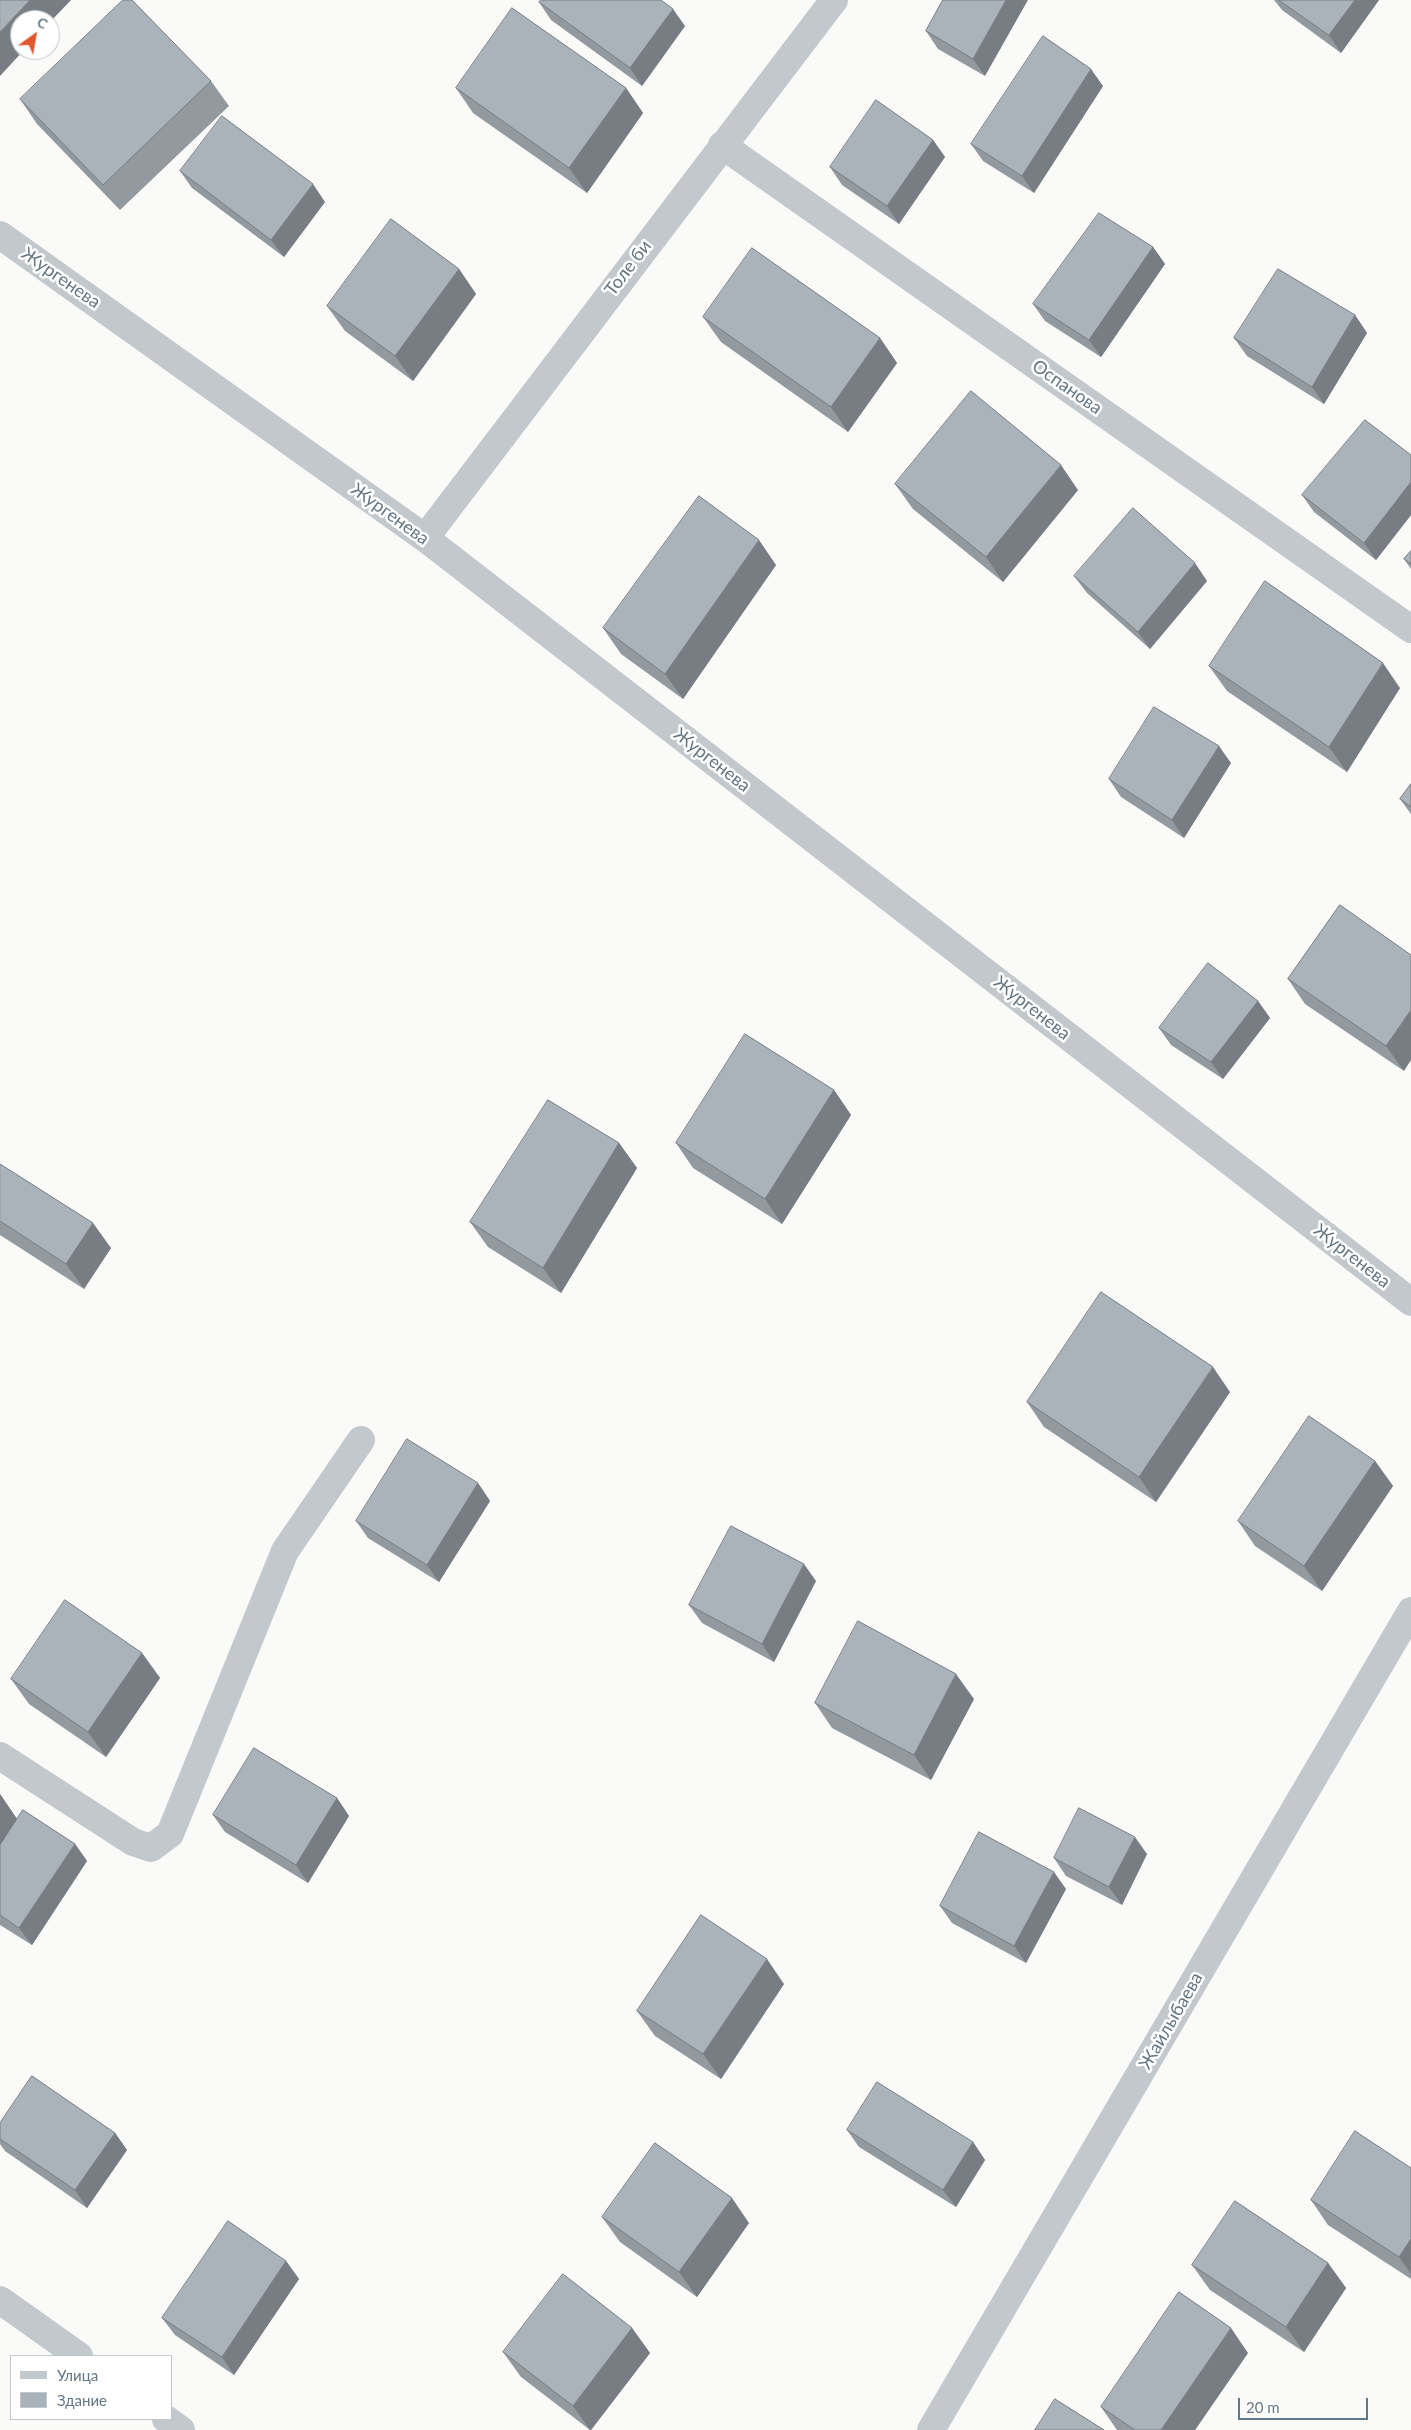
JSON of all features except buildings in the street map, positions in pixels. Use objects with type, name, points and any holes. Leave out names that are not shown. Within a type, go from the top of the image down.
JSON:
[{"type":"street","name":"Толе би","points":[[425,538],[834,0]]},
{"type":"street","name":"Оспанова","points":[[722,145],[1411,629]]},
{"type":"street","name":"Жургенева","points":[[0,235],[425,538],[1411,1302]]},
{"type":"street","points":[[0,1756],[133,1842],[151,1848],[170,1834],[284,1551],[361,1440]]},
{"type":"street","name":"Жайлыбаева","points":[[931,2430],[1408,1624]]},
{"type":"street","points":[[0,2300],[77,2355]]},
{"type":"street","points":[[167,2420],[181,2430]]}]
